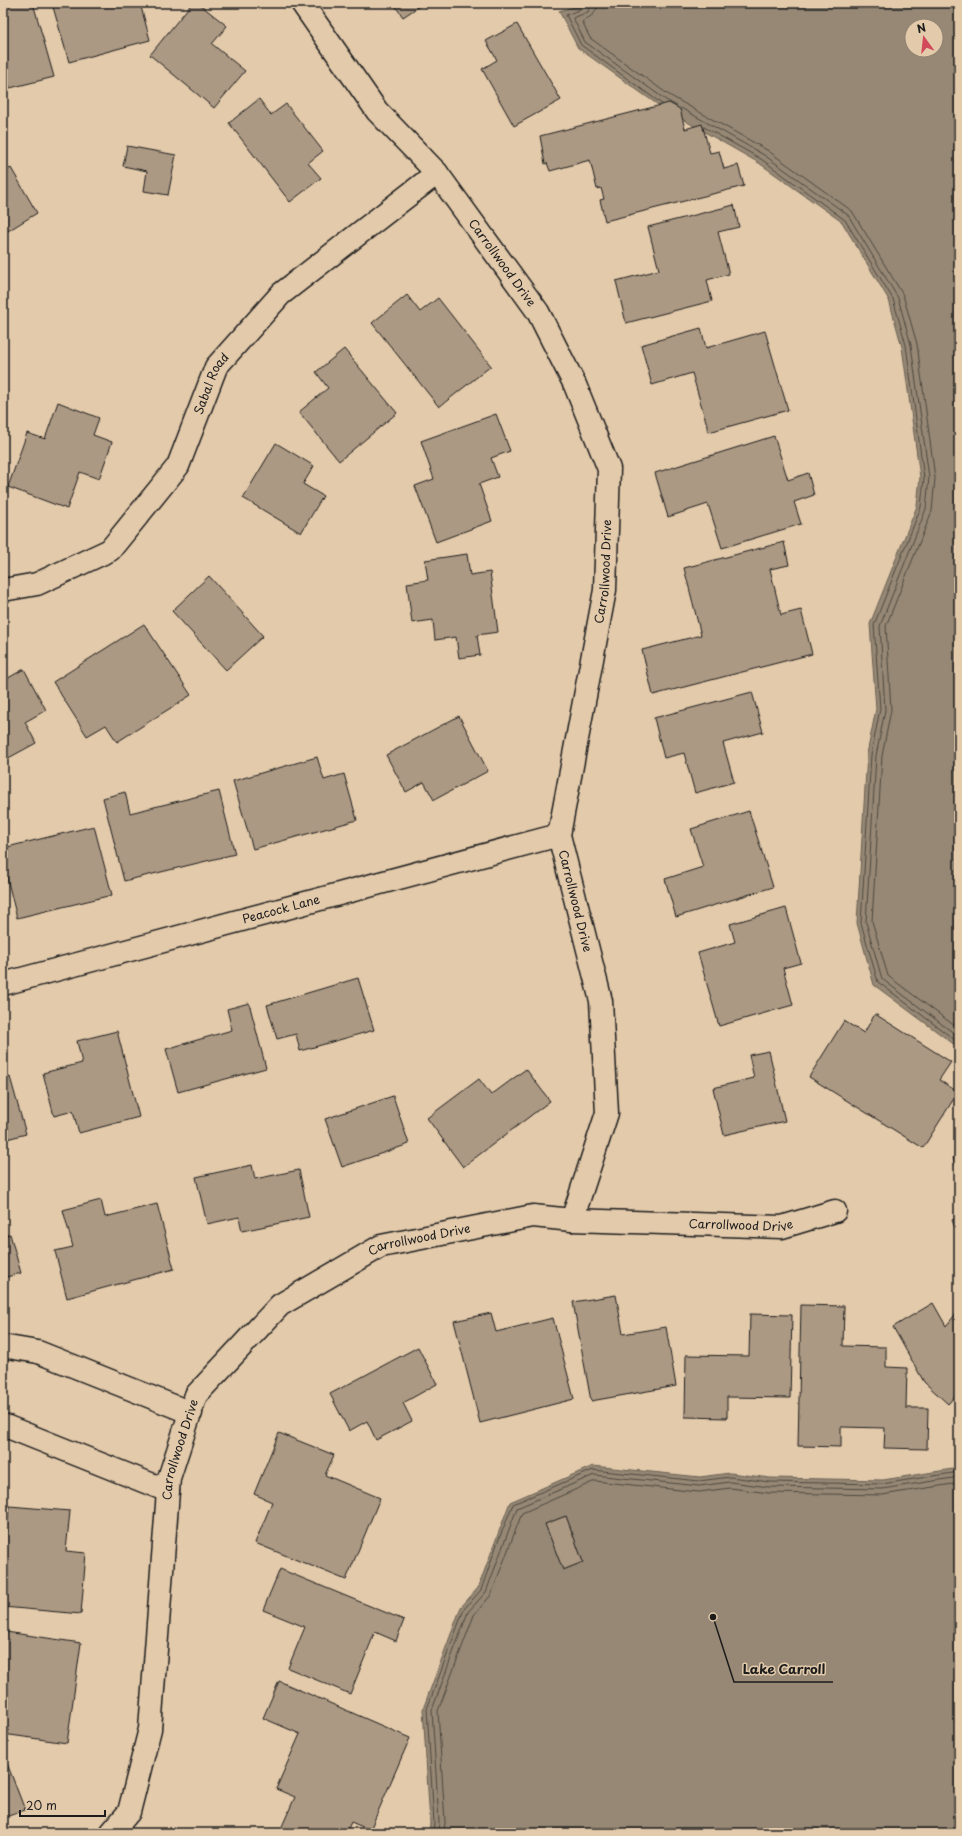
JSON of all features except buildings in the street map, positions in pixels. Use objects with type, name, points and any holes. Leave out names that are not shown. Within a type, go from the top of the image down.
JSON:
[{"type":"street","name":"Carrollwood Drive","points":[[302,3],[377,111],[437,173],[538,312],[575,385],[609,469],[605,590],[559,835],[601,1001],[607,1113],[572,1220]]},
{"type":"street","name":"Sabal Road","points":[[3,590],[37,584],[110,550],[178,466],[216,366],[281,294],[437,173]]},
{"type":"street","name":"Peacock Lane","points":[[3,984],[559,835]]},
{"type":"street","name":"Carrollwood Drive","points":[[111,1833],[129,1812],[150,1729],[169,1478],[196,1395],[280,1305],[381,1246],[533,1216],[572,1220],[782,1227],[835,1210]]},
{"type":"street","points":[[3,1348],[8,1347],[38,1352],[191,1413]]},
{"type":"street","points":[[3,1425],[168,1491]]},
{"type":"water","points":[[589,3],[959,3],[959,1048],[874,985],[857,923],[867,754],[876,709],[870,624],[917,506],[920,477],[902,347],[889,300],[842,222],[759,163],[661,107],[578,48],[559,11]]},
{"type":"water","points":[[593,1466],[700,1477],[730,1473],[770,1478],[883,1480],[959,1468],[959,1833],[429,1833],[430,1823],[423,1709],[461,1607],[478,1588],[510,1502]]},
{"type":"place","name":"Lake Carroll","points":[[713,1617]]}]
